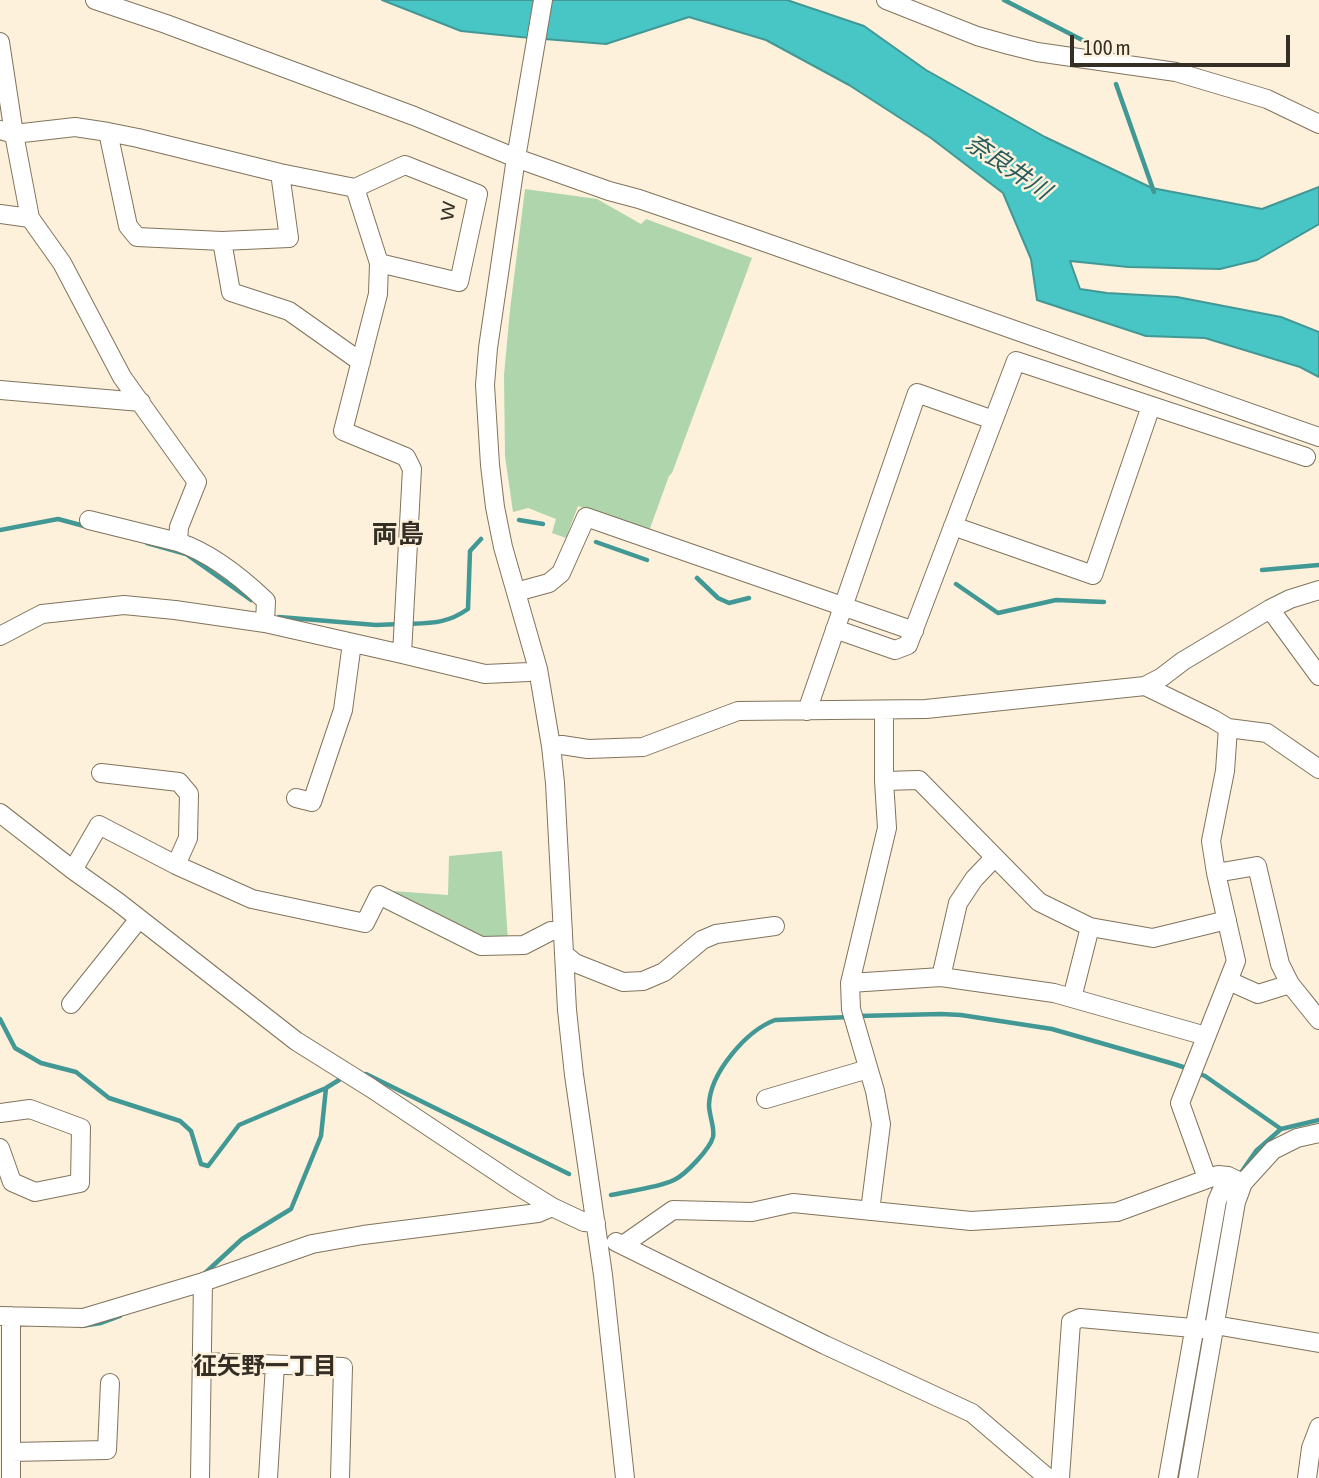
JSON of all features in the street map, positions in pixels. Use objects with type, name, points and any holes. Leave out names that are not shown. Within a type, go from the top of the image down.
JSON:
[{"type":"street","points":[[95,0],[517,153],[609,191],[747,236],[1319,438]]},
{"type":"street","points":[[543,0],[517,153],[485,385],[495,507],[503,547],[538,669],[551,746],[567,1010],[597,1231],[625,1478]]},
{"type":"street","points":[[886,0],[976,36],[1037,52],[1176,72],[1267,99],[1319,124]]},
{"type":"street","points":[[0,44],[7,132],[30,218],[62,263],[122,377],[197,482],[180,527],[178,542]]},
{"type":"street","points":[[7,132],[75,127],[108,132],[355,188],[379,264],[378,294],[343,431],[406,457],[412,470],[402,654]]},
{"type":"street","points":[[108,132],[128,226],[137,237],[222,241],[289,238],[280,173]]},
{"type":"street","name":"ｗ","points":[[355,188],[405,165],[478,194],[458,282],[379,264]]},
{"type":"street","points":[[0,214],[30,218]]},
{"type":"street","points":[[222,241],[231,292],[289,311],[361,362]]},
{"type":"street","points":[[835,629],[895,650],[908,645],[1016,361],[1306,457]]},
{"type":"street","points":[[0,390],[141,402]]},
{"type":"street","points":[[807,710],[917,393],[993,420]]},
{"type":"street","points":[[953,526],[1093,575],[1151,406]]},
{"type":"street","points":[[516,592],[549,583],[561,573],[586,517],[914,631]]},
{"type":"street","points":[[89,520],[196,548],[245,581],[266,601],[265,623]]},
{"type":"street","points":[[551,746],[588,749],[643,747],[738,711],[926,709],[1145,686],[1270,609],[1319,590]]},
{"type":"street","points":[[0,636],[42,614],[124,605],[265,623],[485,674],[538,669]]},
{"type":"street","points":[[1270,609],[1319,676]]},
{"type":"street","points":[[296,798],[313,802],[343,710],[352,643]]},
{"type":"street","points":[[1145,686],[1227,728],[1267,733],[1319,769]]},
{"type":"street","points":[[870,1210],[881,1124],[875,1091],[851,1009],[850,983],[887,828],[884,710]]},
{"type":"street","points":[[1207,1178],[1180,1103],[1236,961],[1211,841],[1224,771],[1227,728]]},
{"type":"street","points":[[102,772],[179,782],[189,794],[188,838],[176,865]]},
{"type":"street","points":[[884,781],[919,780],[1039,902],[1090,927],[1153,938],[1227,920]]},
{"type":"street","points":[[0,813],[296,1041],[515,1184],[552,1207],[584,1222],[610,1240],[972,1413],[1048,1478]]},
{"type":"street","points":[[73,870],[99,825],[176,865],[252,899],[365,923],[379,895],[481,946],[524,944],[551,930],[563,931]]},
{"type":"street","points":[[941,977],[958,903],[995,857]]},
{"type":"street","points":[[1216,873],[1256,866],[1280,964],[1290,984],[1319,1020]]},
{"type":"street","points":[[71,1004],[139,919]]},
{"type":"street","points":[[564,954],[575,963],[623,982],[643,981],[664,972],[702,940],[716,934],[775,926]]},
{"type":"street","points":[[1072,998],[1090,927]]},
{"type":"street","points":[[850,983],[941,977],[1054,992],[1206,1036]]},
{"type":"street","points":[[1228,981],[1258,994],[1290,984]]},
{"type":"street","points":[[765,1099],[868,1069]]},
{"type":"street","points":[[0,1113],[30,1109],[81,1128],[80,1183],[35,1192],[12,1182],[0,1148]]},
{"type":"street","points":[[1236,1180],[1273,1150],[1297,1138],[1319,1133]]},
{"type":"street","points":[[623,1245],[673,1209],[752,1212],[793,1203],[971,1221],[1117,1212],[1218,1175],[1236,1180]]},
{"type":"street","points":[[1168,1478],[1236,1202],[1236,1180]]},
{"type":"street","points":[[11,1478],[5,1316],[83,1318],[203,1282],[312,1244],[538,1213],[552,1207]]},
{"type":"street","points":[[200,1478],[203,1282]]},
{"type":"street","points":[[1060,1478],[1071,1322],[1080,1318],[1206,1329],[1319,1343]]},
{"type":"street","points":[[1188,1478],[1206,1329]]},
{"type":"street","points":[[202,1362],[343,1367],[340,1478]]},
{"type":"street","points":[[268,1478],[275,1365]]},
{"type":"street","points":[[11,1452],[107,1450],[110,1383]]},
{"type":"street","points":[[1307,1478],[1311,1448],[1319,1427]]},
{"type":"green space","points":[[525,189],[597,199],[641,224],[646,219],[752,258],[649,531],[578,506],[566,538],[552,533],[556,519],[528,508],[513,512],[505,456],[504,375]]},
{"type":"green space","points":[[502,851],[508,940],[480,940],[393,896],[393,891],[448,895],[449,856]]},
{"type":"water","name":"奈良井川","points":[[382,0],[787,0],[864,26],[926,70],[1045,137],[1152,188],[1262,209],[1319,187],[1319,224],[1257,260],[1220,269],[1128,267],[1070,261],[1080,289],[1177,297],[1281,317],[1319,332],[1319,377],[1300,367],[1205,338],[1146,336],[1037,300],[1031,259],[1003,193],[931,138],[849,85],[766,40],[689,17],[606,44],[461,31]]},
{"type":"waterway","points":[[1004,0],[1092,45]]},
{"type":"waterway","points":[[1116,84],[1154,192]]},
{"type":"waterway","points":[[0,530],[58,519],[88,527]]},
{"type":"waterway","points":[[519,520],[543,524]]},
{"type":"waterway","points":[[409,624],[447,620],[468,609],[470,551],[481,539]]},
{"type":"waterway","points":[[596,542],[647,560]]},
{"type":"waterway","points":[[147,543],[186,554],[251,600]]},
{"type":"waterway","points":[[1262,570],[1319,565]]},
{"type":"waterway","points":[[697,578],[718,598],[729,603],[749,598]]},
{"type":"waterway","points":[[956,584],[998,613],[1056,600],[1104,602]]},
{"type":"waterway","points":[[279,617],[376,625],[400,624]]},
{"type":"waterway","points":[[858,1016],[961,1015],[1052,1029],[1189,1069]]},
{"type":"waterway","points":[[611,1195],[667,1183],[679,1177],[696,1161],[713,1137],[709,1105],[716,1080],[731,1055],[753,1033],[775,1020],[850,1017]]},
{"type":"waterway","points":[[0,1019],[15,1048],[41,1063],[76,1072],[109,1098],[180,1121],[191,1131],[201,1164],[208,1166],[239,1125],[339,1080]]},
{"type":"waterway","points":[[1197,1073],[1281,1129]]},
{"type":"waterway","points":[[366,1074],[569,1174]]},
{"type":"waterway","points":[[204,1274],[242,1239],[291,1209],[321,1136],[326,1088]]},
{"type":"waterway","points":[[1238,1177],[1256,1151],[1281,1129],[1319,1120]]},
{"type":"waterway","points":[[1205,1326],[1224,1214]]},
{"type":"waterway","points":[[81,1326],[120,1316]]},
{"type":"waterway","points":[[1178,1478],[1203,1335]]},
{"type":"district","name":"両島","points":[[398,535]]},
{"type":"district","name":"征矢野一丁目","points":[[265,1366]]}]
